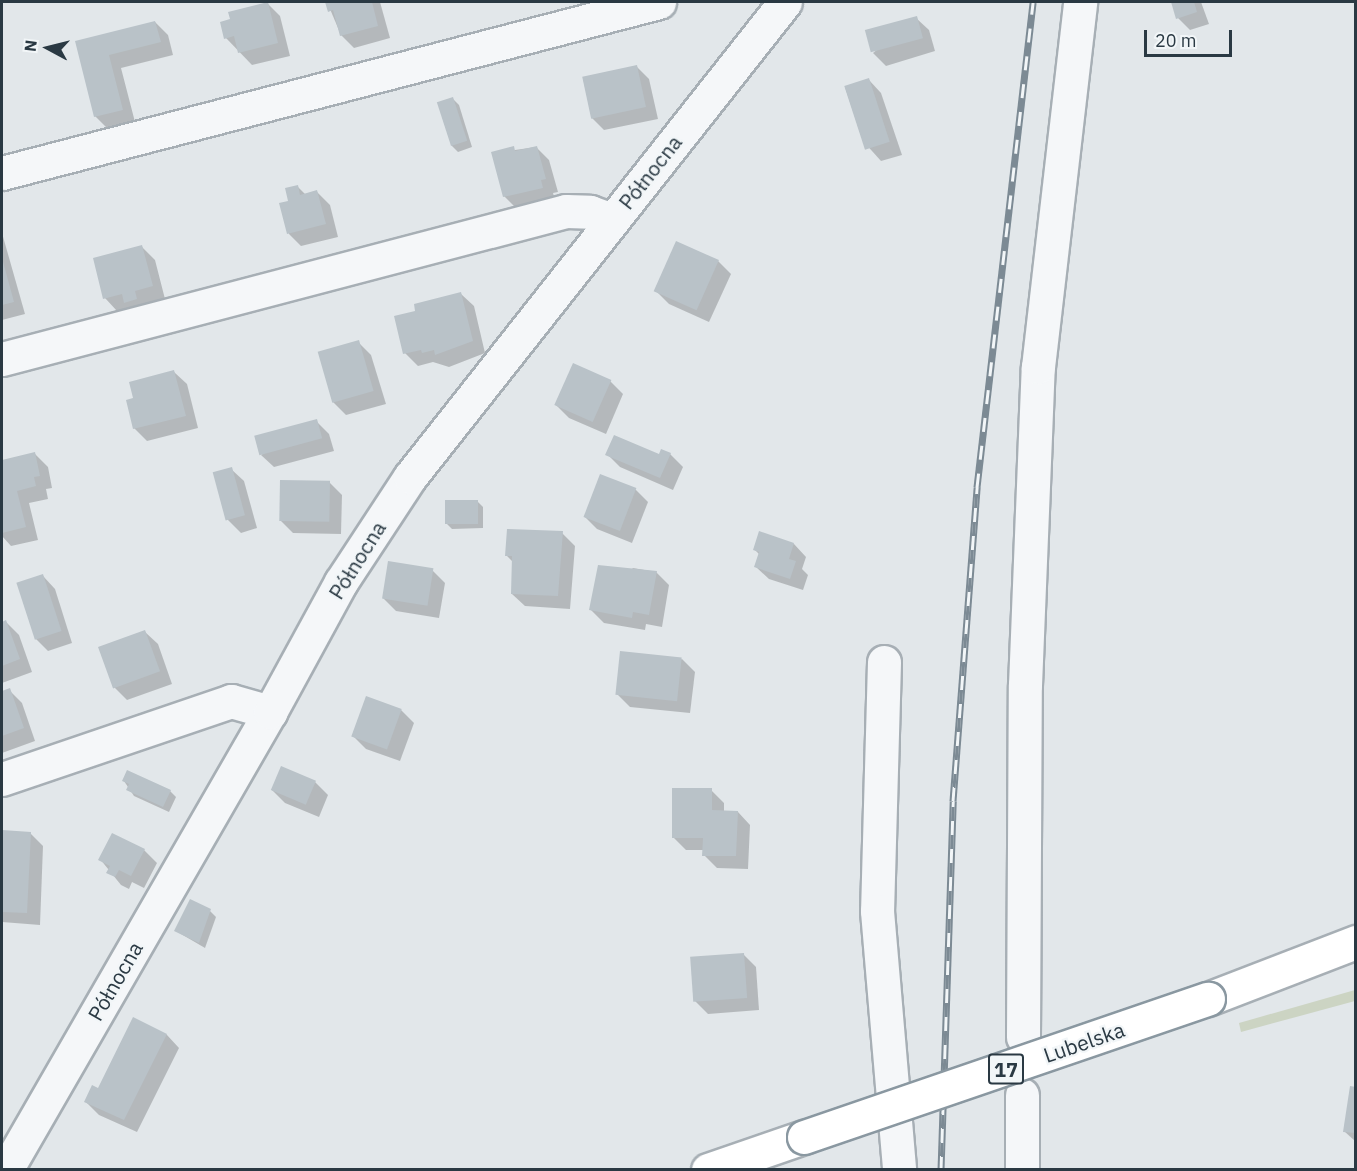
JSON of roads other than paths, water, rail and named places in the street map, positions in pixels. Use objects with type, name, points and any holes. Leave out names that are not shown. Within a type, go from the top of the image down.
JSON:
[{"type":"highway","name":"Lubelska","points":[[708,1170],[1208,999],[1356,942]]},
{"type":"street","points":[[2,172],[659,2]]},
{"type":"street","name":"Północna","points":[[6,1170],[270,712],[340,582],[410,477],[784,2]]},
{"type":"street","points":[[1023,1037],[1024,696],[1038,367],[1080,2]]},
{"type":"street","points":[[2,359],[566,211],[590,212],[612,220]]},
{"type":"street","points":[[884,662],[878,911],[899,1170]]},
{"type":"street","points":[[2,779],[231,701],[270,712]]},
{"type":"street","points":[[1022,1095],[1022,1170]]},
{"type":"railway","points":[[941,1170],[953,801],[977,487],[1033,2]]}]
